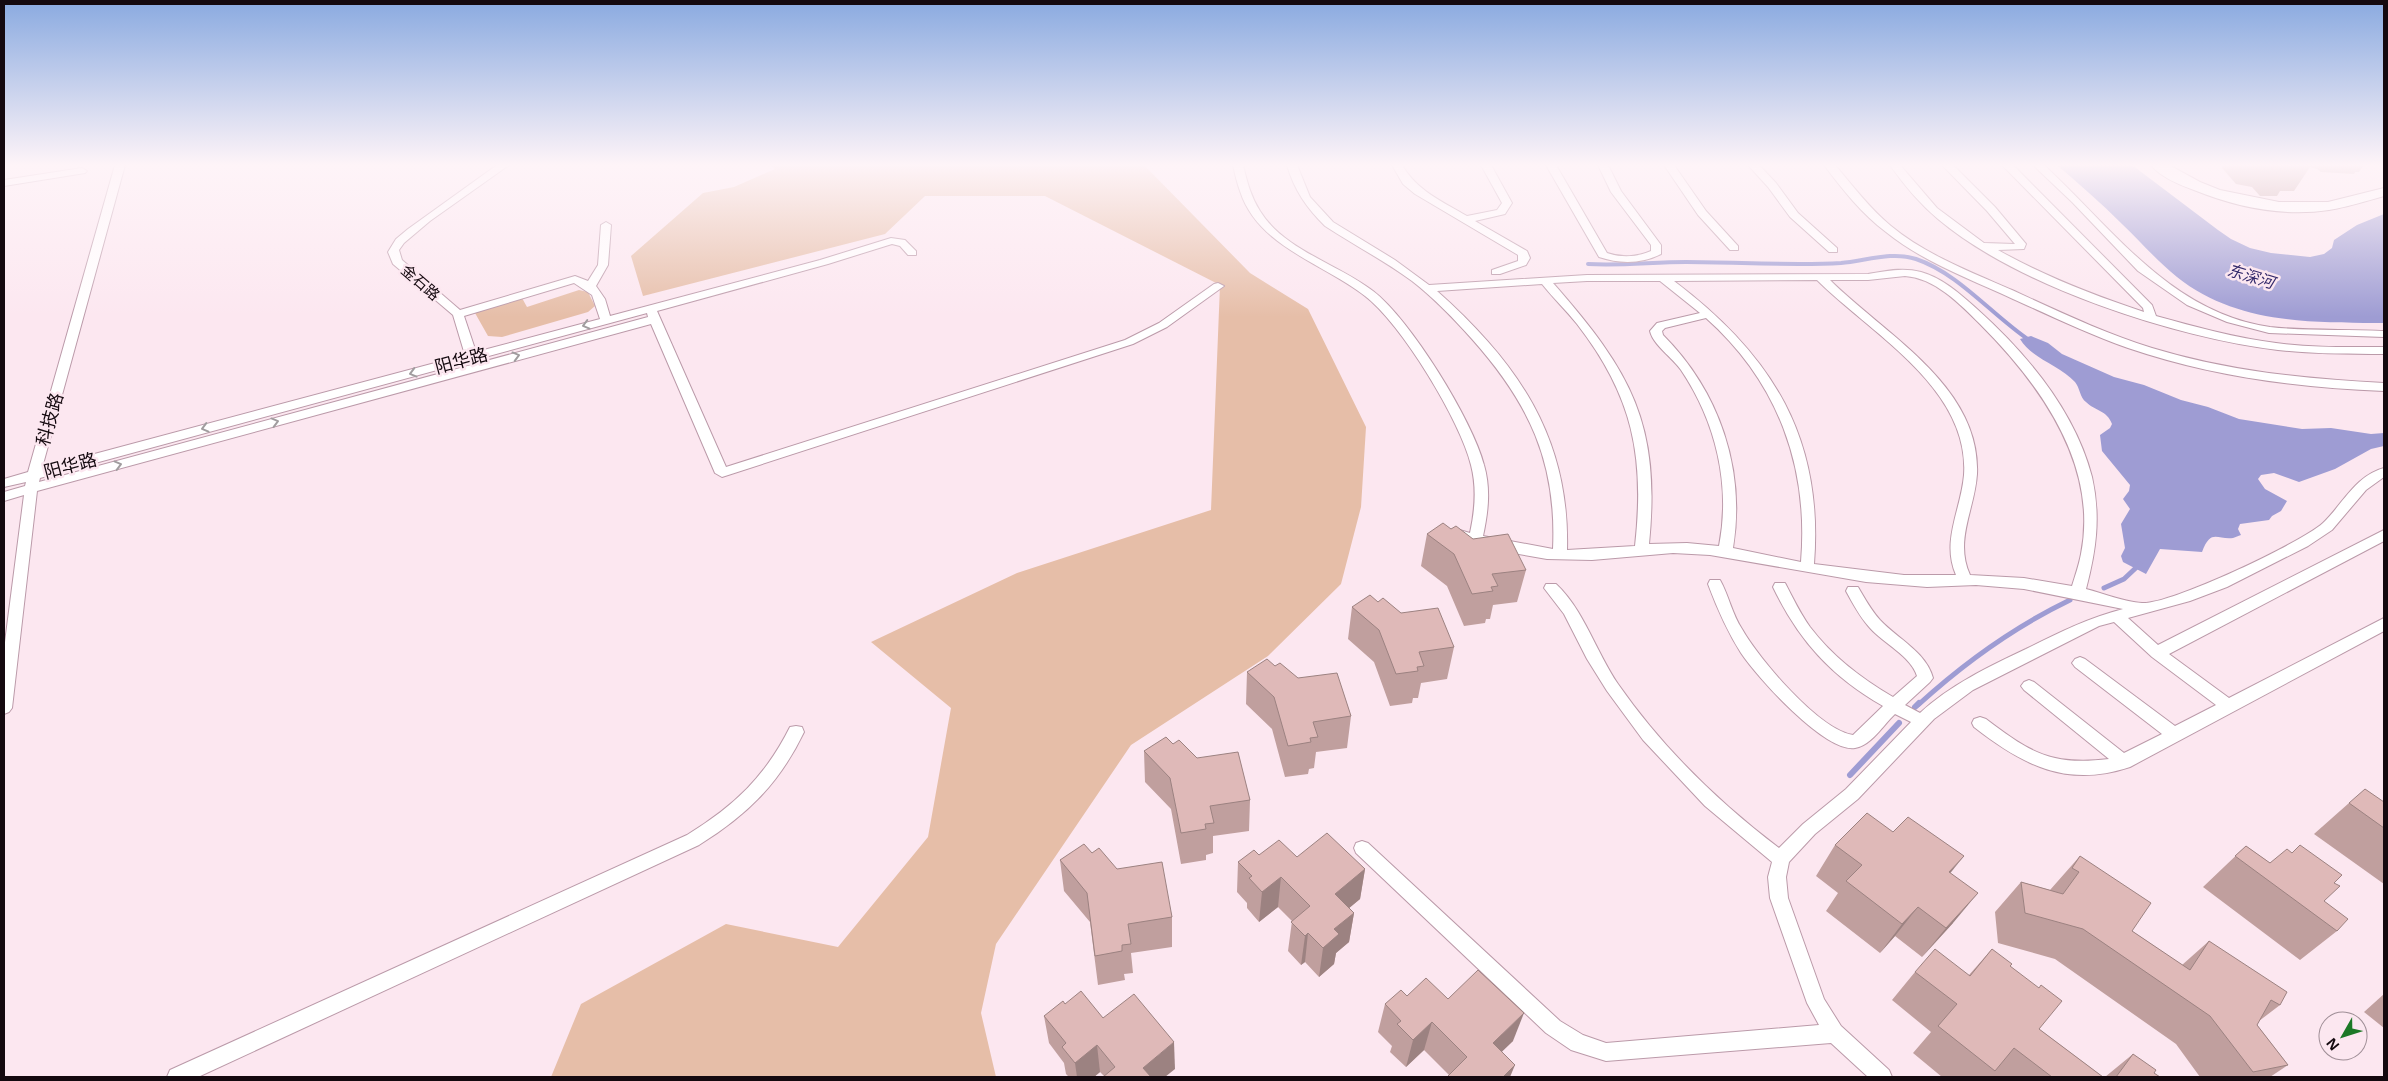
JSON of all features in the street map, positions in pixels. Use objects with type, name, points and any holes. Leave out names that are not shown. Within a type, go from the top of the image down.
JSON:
[{"type":"street","name":"科技路","points":[[4,708],[31,489],[106,215]]},
{"type":"street","name":"金石路","points":[[433,215],[410,232],[395,247],[394,255],[398,262],[458,314]]},
{"type":"street","points":[[1257,215],[1261,222],[1285,242],[1371,295],[1411,342],[1452,403],[1471,441],[1481,475],[1483,510],[1476,539]]},
{"type":"street","points":[[1320,215],[1328,224],[1427,288],[1475,337],[1517,389],[1533,413],[1551,464],[1561,525],[1560,555]]},
{"type":"street","points":[[1461,215],[1523,253],[1525,258],[1522,263],[1496,272]]},
{"type":"street","points":[[1468,219],[1484,215]]},
{"type":"street","points":[[1579,215],[1603,255],[1619,259],[1652,256],[1657,252],[1656,244],[1634,215]]},
{"type":"street","points":[[1704,215],[1734,248]]},
{"type":"street","points":[[1794,215],[1833,250]]},
{"type":"street","points":[[1873,215],[1904,240],[1962,270],[2106,336],[2194,364],[2240,373],[2311,382],[2384,387]]},
{"type":"street","points":[[1940,215],[1984,247],[2065,286],[2151,317],[2263,344],[2296,348],[2384,351]]},
{"type":"street","points":[[1984,247],[2020,247],[2021,244],[1997,215]]},
{"type":"street","points":[[2058,215],[2123,284],[2148,307],[2151,317]]},
{"type":"street","points":[[2091,215],[2142,269],[2171,292],[2191,303],[2232,320],[2269,330],[2384,334]]},
{"type":"street","points":[[591,285],[603,265],[606,225]]},
{"type":"street","name":"阳华路","points":[[4,496],[653,313],[890,241],[900,240],[905,243],[912,254]]},
{"type":"street","points":[[1427,288],[1544,280],[1868,277],[1908,272],[1932,280],[1990,327],[2034,376],[2053,402],[2068,431],[2088,488],[2092,514],[2086,567],[2078,592]]},
{"type":"street","points":[[1820,277],[1865,320],[1913,356],[1934,380],[1955,409],[1962,425],[1970,460],[1970,478],[1956,545],[1956,561],[1965,580]]},
{"type":"street","points":[[472,357],[458,314],[576,278],[591,285],[597,294],[606,320]]},
{"type":"street","points":[[1663,278],[1710,314],[1740,344],[1774,391],[1798,448],[1808,497],[1810,534],[1807,568]]},
{"type":"street","points":[[1544,280],[1567,305],[1602,352],[1630,400],[1639,428],[1646,469],[1646,504],[1642,549]]},
{"type":"street","points":[[653,313],[722,473],[1129,342],[1163,325],[1218,286]]},
{"type":"street","name":"阳华路","points":[[4,483],[606,320],[653,313]]},
{"type":"street","points":[[1710,314],[1661,325],[1656,330],[1658,336],[1687,370],[1699,389],[1718,434],[1727,471],[1731,505],[1730,532],[1725,552]]},
{"type":"street","points":[[1882,1077],[1834,1033],[1816,1003],[1779,898],[1777,877],[1781,859],[1809,829],[1858,788],[1922,721],[1968,686],[2006,665],[2095,622],[2184,598],[2222,583],[2315,536],[2328,527],[2361,488],[2384,472]]},
{"type":"street","points":[[1444,531],[1517,550],[1560,555],[1677,547],[1725,552],[1865,577],[1926,582],[1965,580],[2015,582],[2078,592],[2144,609]]},
{"type":"street","points":[[2157,653],[2384,535]]},
{"type":"street","points":[[1715,584],[1731,627],[1751,657],[1800,709],[1832,735],[1842,740],[1854,742],[1863,738],[1893,706],[1925,678],[1925,672],[1918,663],[1888,638],[1873,622],[1853,590]]},
{"type":"street","points":[[1780,586],[1788,607],[1801,628],[1818,649],[1864,688],[1922,721]]},
{"type":"street","points":[[1551,588],[1566,604],[1592,656],[1613,688],[1637,722],[1669,760],[1723,814],[1781,859]]},
{"type":"street","points":[[2116,616],[2157,653],[2229,707]]},
{"type":"street","points":[[1980,723],[2016,752],[2039,763],[2060,769],[2087,770],[2116,765],[2384,624]]},
{"type":"street","points":[[2080,663],[2175,735]]},
{"type":"street","points":[[2029,686],[2124,762]]},
{"type":"street","points":[[177,1077],[693,840],[729,817],[759,790],[782,760],[796,732]]},
{"type":"street","points":[[1362,848],[1553,1027],[1578,1043],[1606,1052],[1834,1033]]},
{"type":"shaded area","points":[[677,215],[905,215],[885,234],[643,296],[631,256]]},
{"type":"shaded area","points":[[1083,215],[1194,215],[1250,273],[1308,309],[1366,427],[1361,507],[1341,584],[1268,656],[1131,745],[996,944],[981,1013],[996,1077],[551,1077],[581,1004],[726,924],[838,947],[928,837],[951,708],[871,642],[1017,573],[1211,510],[1220,285]]},
{"type":"shaded area","points":[[579,290],[588,292],[595,306],[588,312],[502,337],[488,336],[475,313],[522,298],[527,307]]},
{"type":"water","name":"东深河","points":[[2113,215],[2199,215],[2231,239],[2250,248],[2271,253],[2310,257],[2324,254],[2332,248],[2334,240],[2357,225],[2384,215],[2384,323],[2302,321],[2276,318],[2224,304],[2200,292],[2177,277]]},
{"type":"water","points":[[2031,336],[2048,343],[2062,354],[2114,377],[2144,385],[2181,400],[2208,407],[2239,419],[2302,429],[2331,428],[2371,434],[2384,433],[2384,446],[2371,449],[2335,469],[2299,482],[2274,473],[2261,475],[2258,479],[2265,489],[2287,501],[2281,511],[2269,520],[2240,524],[2238,529],[2241,535],[2233,538],[2215,537],[2208,540],[2202,552],[2160,549],[2146,574],[2123,562],[2121,556],[2125,548],[2121,524],[2130,509],[2123,499],[2129,491],[2130,485],[2102,451],[2100,435],[2110,428],[2112,424],[2110,419],[2084,400],[2077,384],[2069,376],[2032,352],[2020,339]]},
{"type":"building","points":[[1443,523],[1451,529],[1456,526],[1473,539],[1508,534],[1526,570],[1492,574],[1498,586],[1491,587],[1493,591],[1472,594],[1454,554],[1427,534]]},
{"type":"building","points":[[1370,595],[1378,602],[1383,598],[1401,613],[1438,608],[1454,647],[1419,652],[1424,666],[1417,667],[1418,671],[1396,674],[1379,630],[1352,607]]},
{"type":"building","points":[[1267,659],[1275,666],[1280,663],[1298,678],[1337,673],[1351,716],[1313,722],[1318,737],[1310,738],[1311,742],[1288,746],[1274,697],[1247,672]]},
{"type":"building","points":[[1166,737],[1173,744],[1179,740],[1197,758],[1238,752],[1250,800],[1210,806],[1214,823],[1205,824],[1206,829],[1181,833],[1170,778],[1144,751]]},
{"type":"building","points":[[2365,789],[2384,802],[2384,828],[2349,803]]},
{"type":"building","points":[[1867,813],[1893,832],[1908,817],[1964,856],[1949,872],[1978,893],[1946,928],[1918,907],[1902,924],[1846,881],[1862,865],[1835,845]]},
{"type":"building","points":[[1327,833],[1365,869],[1335,894],[1354,913],[1334,929],[1339,934],[1323,948],[1308,933],[1305,936],[1291,922],[1310,906],[1281,877],[1262,892],[1249,878],[1252,876],[1238,862],[1254,850],[1259,855],[1279,840],[1297,857]]},
{"type":"building","points":[[1084,844],[1092,853],[1099,848],[1117,869],[1162,862],[1172,917],[1128,924],[1131,944],[1122,945],[1122,951],[1095,956],[1087,893],[1060,860]]},
{"type":"building","points":[[2300,845],[2342,875],[2334,883],[2340,886],[2324,901],[2348,919],[2337,931],[2235,856],[2246,846],[2270,863],[2287,849],[2292,853]]},
{"type":"building","points":[[2080,856],[2151,903],[2132,931],[2190,970],[2209,941],[2287,992],[2280,1005],[2271,1000],[2257,1025],[2288,1065],[2253,1072],[2210,1016],[2083,929],[2025,913],[2021,882],[2063,894],[2079,872],[2072,868]]},
{"type":"building","points":[[1935,949],[1970,976],[1992,949],[2012,964],[2010,966],[2039,988],[2041,985],[2062,1001],[2039,1029],[2103,1077],[2052,1077],[2014,1048],[1995,1071],[1938,1026],[1957,1004],[1915,972]]},
{"type":"building","points":[[1478,970],[1524,1013],[1493,1043],[1515,1065],[1503,1077],[1450,1077],[1448,1076],[1467,1057],[1432,1022],[1413,1040],[1397,1024],[1401,1021],[1385,1004],[1401,990],[1407,996],[1426,978],[1448,999]]},
{"type":"building","points":[[1081,991],[1103,1018],[1134,994],[1174,1042],[1143,1068],[1151,1077],[1103,1077],[1115,1067],[1097,1045],[1075,1063],[1062,1047],[1066,1043],[1044,1016],[1063,1001],[1065,1004]]},
{"type":"building","points":[[2133,1054],[2156,1070],[2154,1073],[2160,1077],[2116,1077]]},
{"type":"waterway","points":[[1588,264],[1613,265],[1686,262],[1822,264],[1888,256],[1907,257],[1931,265],[1946,274],[2029,340]]},
{"type":"waterway","points":[[2104,588],[2124,579],[2140,564]]},
{"type":"waterway","points":[[1918,705],[1990,647],[2029,622],[2070,600]]},
{"type":"waterway","points":[[1915,707],[1919,703]]},
{"type":"waterway","points":[[1850,775],[1899,723]]}]
